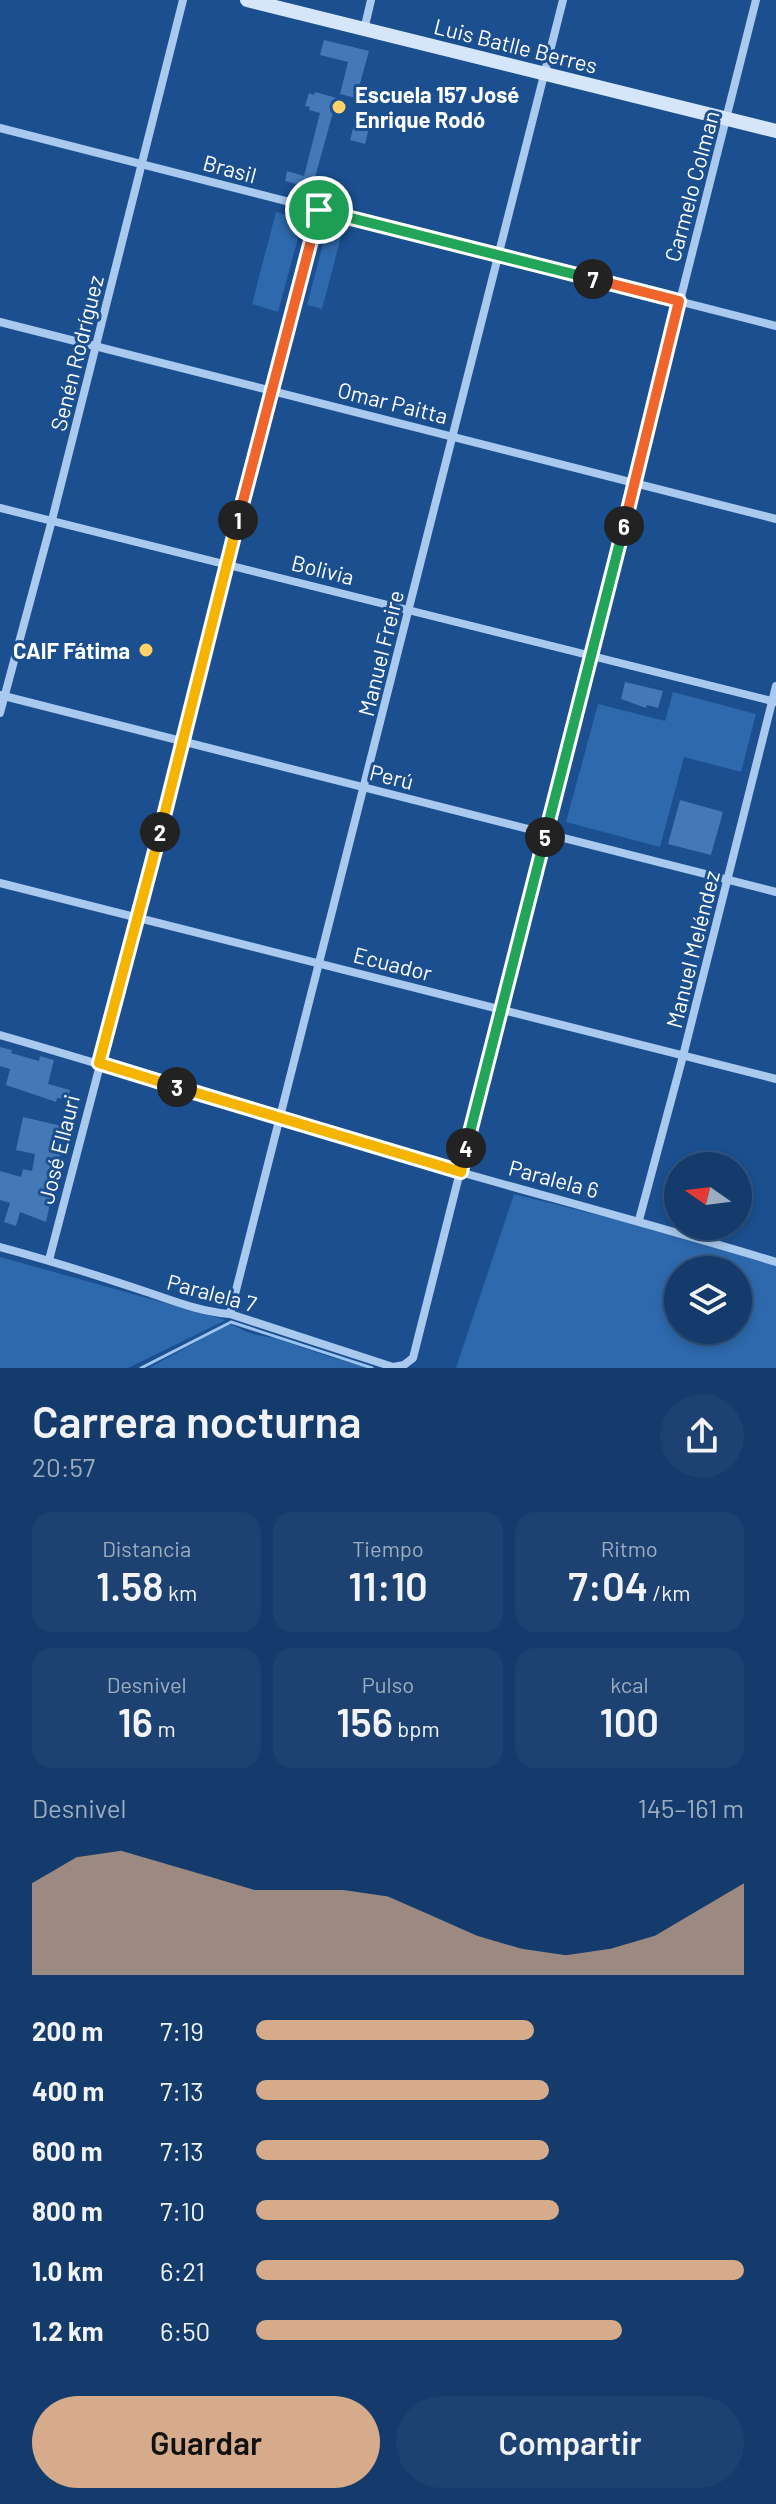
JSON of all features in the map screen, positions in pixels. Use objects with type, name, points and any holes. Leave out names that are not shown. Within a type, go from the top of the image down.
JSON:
[{"type":"street","name":"Senén Rodríguez","points":[[0,713],[183,0]]},
{"type":"street","name":"Luis Batlle Berres","points":[[247,0],[776,131]]},
{"type":"street","points":[[364,30],[371,0]]},
{"type":"street","name":"Manuel Freire","points":[[230,1314],[563,0]]},
{"type":"street","name":"Carmelo Colman","points":[[413,1358],[756,0]]},
{"type":"street","name":"Brasil","points":[[0,128],[776,326]]},
{"type":"street","name":"José Ellauri","points":[[49,1260],[139,916],[270,390],[319,210]]},
{"type":"street","name":"Omar Paitta","points":[[0,322],[776,519]]},
{"type":"street","name":"Bolivia","points":[[0,508],[774,702]]},
{"type":"street","name":"Manuel Meléndez","points":[[639,1220],[776,686]]},
{"type":"street","name":"Perú","points":[[2,696],[776,892]]},
{"type":"street","name":"Ecuador","points":[[0,883],[776,1079]]},
{"type":"street","name":"Paralela 6","points":[[0,1035],[776,1262]]},
{"type":"street","name":"Paralela 7","points":[[0,1247],[177,1303],[230,1314],[393,1367],[404,1365],[413,1358]]},
{"type":"shaded area","points":[[276,212],[303,220],[278,312],[252,304]]},
{"type":"shaded area","points":[[328,225],[343,229],[322,309],[307,305]]},
{"type":"shaded area","points":[[673,692],[756,714],[741,772],[684,757],[660,847],[566,822],[598,704],[665,721]]},
{"type":"shaded area","points":[[514,1194],[664,1233],[664,1240],[688,1240],[742,1256],[664,1256],[664,1344],[752,1344],[752,1259],[776,1266],[776,1368],[456,1368]]},
{"type":"shaded area","points":[[0,1257],[226,1320],[128,1368],[0,1368]]},
{"type":"shaded area","points":[[229,1324],[250,1333],[370,1368],[149,1368]]},
{"type":"building","points":[[324,40],[369,51],[356,98],[340,94],[348,62],[320,55]]},
{"type":"building","points":[[315,92],[337,98],[312,188],[285,181],[287,171],[304,176],[320,113],[305,106],[309,93],[314,95]]},
{"type":"building","points":[[356,117],[371,120],[365,144],[350,140]]},
{"type":"building","points":[[625,682],[663,691],[658,708],[647,705],[646,708],[621,699]]},
{"type":"building","points":[[680,800],[723,812],[711,855],[668,844]]},
{"type":"building","points":[[0,1047],[39,1061],[40,1056],[54,1060],[48,1084],[70,1090],[68,1099],[57,1098],[56,1102],[6,1085],[10,1069],[0,1066]]},
{"type":"building","points":[[23,1117],[66,1127],[46,1222],[20,1212],[16,1226],[4,1222],[10,1203],[0,1200],[0,1171],[21,1177],[23,1169],[32,1171],[35,1154],[16,1150]]},
{"type":"waterway","points":[[141,1368],[231,1322],[372,1368]]},
{"type":"place","name":"Escuela 157 José Enrique Rodó","points":[[339,107]]},
{"type":"place","name":"CAIF Fátima","points":[[146,650]]},
{"type":"route","points":[[319,210],[679,301],[461,1172],[99,1063],[139,916],[270,390],[319,210]]}]
